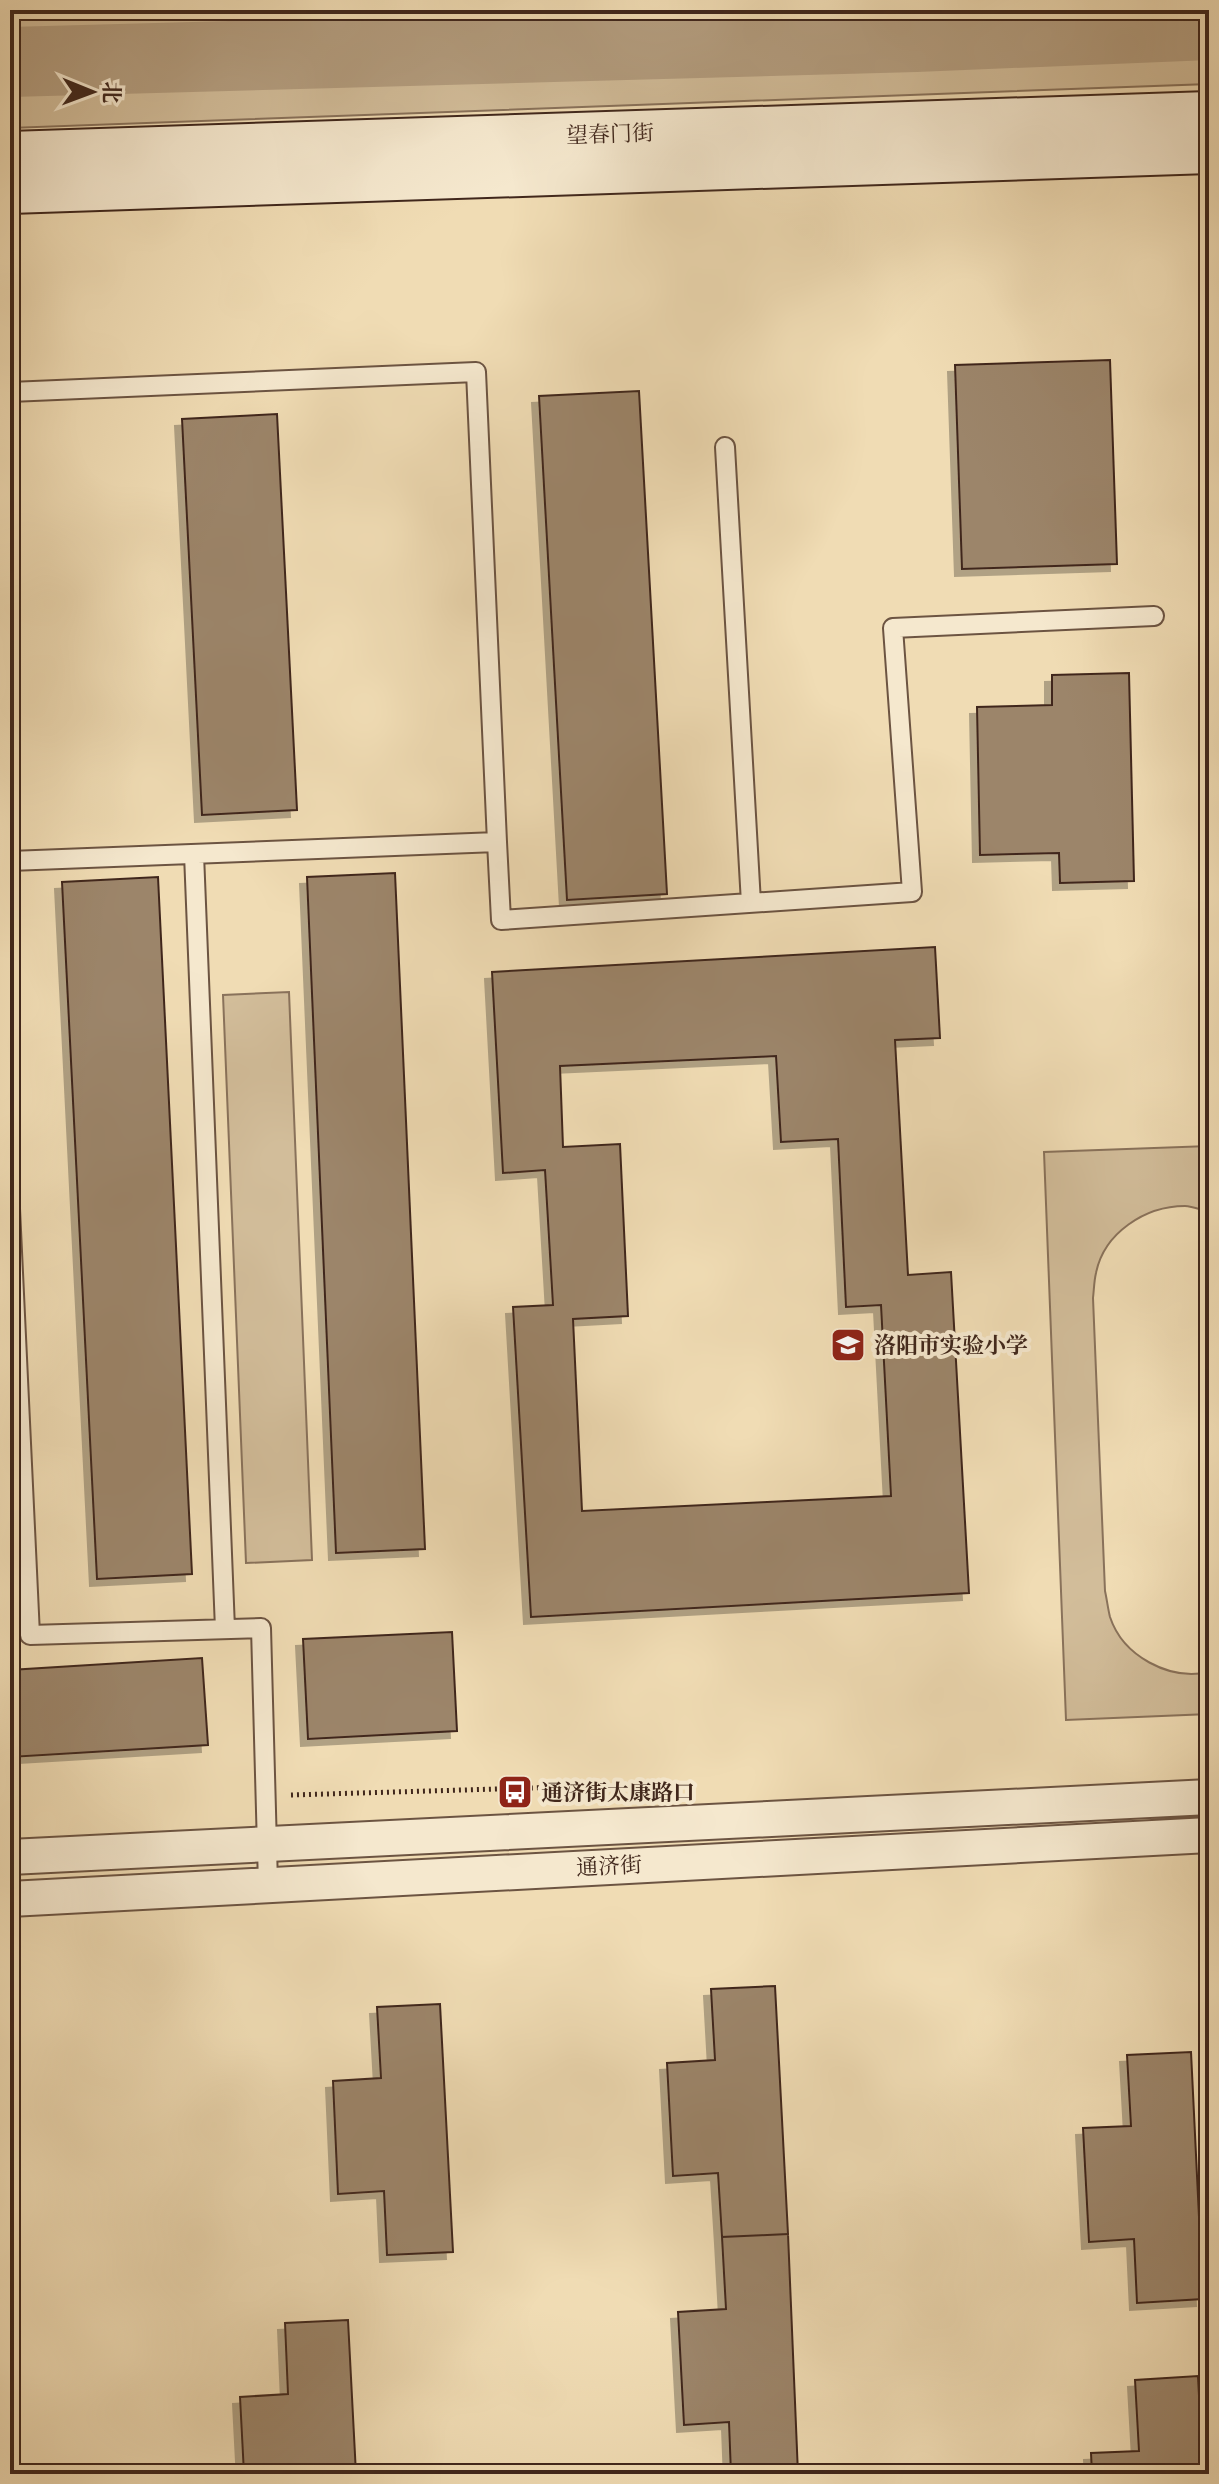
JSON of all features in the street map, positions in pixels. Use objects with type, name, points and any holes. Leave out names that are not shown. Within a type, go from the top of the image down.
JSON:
[{"type":"street","name":"望春门街","points":[[10,154],[1209,114]]},
{"type":"street","name":"望春门街","points":[[10,191],[1209,151]]},
{"type":"street","name":"通济街","points":[[10,1857],[1209,1797]]},
{"type":"street","name":"通济街","points":[[10,1899],[1209,1835]]},
{"type":"lane","points":[[10,392],[476,372],[501,920],[912,892],[893,628],[1154,616]]},
{"type":"lane","points":[[725,447],[751,903]]},
{"type":"lane","points":[[10,861],[497,842]]},
{"type":"lane","points":[[194,854],[225,1629]]},
{"type":"lane","points":[[10,1209],[30,1635],[261,1628],[268,1884]]},
{"type":"path","points":[[266,1796],[566,1787]]},
{"type":"shaded area","points":[[10,10],[1209,10],[1209,84],[10,128]]},
{"type":"shaded area","points":[[289,992],[312,1560],[246,1563],[223,995]]},
{"type":"shaded area","points":[[1209,1146],[1209,1212],[1188,1206],[1170,1207],[1128,1224],[1100,1259],[1093,1298],[1105,1591],[1110,1617],[1125,1643],[1149,1662],[1178,1673],[1209,1672],[1209,1714],[1066,1720],[1044,1152]]},
{"type":"building","points":[[1110,360],[1117,564],[962,569],[955,365]]},
{"type":"building","points":[[639,391],[667,894],[567,900],[539,396]]},
{"type":"building","points":[[277,414],[297,810],[202,815],[182,419]]},
{"type":"building","points":[[1129,673],[1134,881],[1060,883],[1059,853],[980,855],[977,707],[1052,705],[1052,675]]},
{"type":"building","points":[[395,873],[425,1549],[336,1553],[307,877]]},
{"type":"building","points":[[158,877],[192,1574],[97,1579],[62,882]]},
{"type":"building","points":[[935,947],[940,1038],[895,1040],[908,1275],[951,1272],[969,1593],[531,1617],[513,1307],[553,1305],[545,1170],[503,1173],[492,972]],"holes":[[[776,1056],[781,1142],[838,1139],[846,1307],[881,1305],[891,1496],[582,1511],[573,1319],[628,1316],[620,1144],[563,1147],[560,1066]]]},
{"type":"building","points":[[452,1632],[457,1731],[308,1739],[303,1639]]},
{"type":"building","points":[[202,1658],[208,1745],[10,1757],[10,1670]]},
{"type":"building","points":[[775,1986],[788,2234],[722,2237],[718,2173],[673,2176],[667,2063],[715,2060],[711,1989]]},
{"type":"building","points":[[440,2004],[453,2252],[387,2255],[384,2191],[338,2194],[333,2081],[381,2078],[377,2007]]},
{"type":"building","points":[[1191,2052],[1203,2299],[1137,2303],[1134,2239],[1089,2242],[1083,2128],[1131,2126],[1127,2055]]},
{"type":"building","points":[[788,2234],[798,2474],[731,2474],[729,2422],[684,2425],[678,2312],[726,2309],[722,2237]]},
{"type":"building","points":[[348,2320],[356,2474],[244,2474],[240,2397],[288,2394],[285,2323]]},
{"type":"building","points":[[1198,2376],[1203,2474],[1092,2474],[1091,2453],[1139,2451],[1135,2380]]},
{"type":"waterway","points":[[10,62],[916,37],[1209,25]]},
{"type":"place","name":"洛阳市实验小学","points":[[848,1345]]},
{"type":"place","name":"通济街太康路口","points":[[515,1792]]}]
